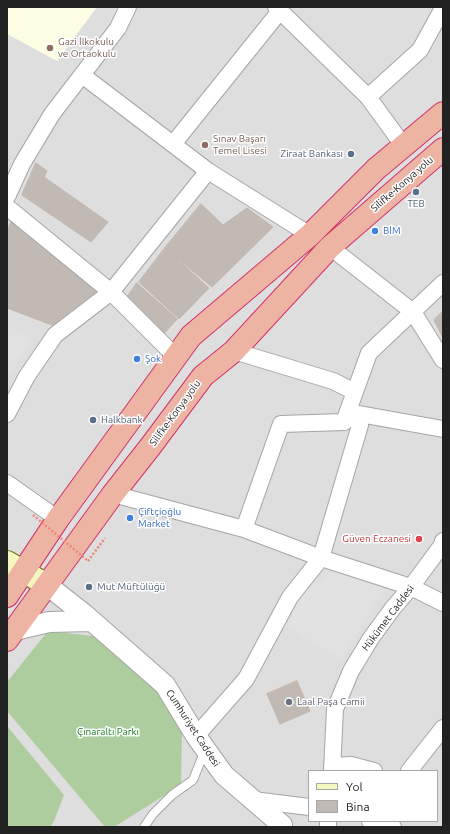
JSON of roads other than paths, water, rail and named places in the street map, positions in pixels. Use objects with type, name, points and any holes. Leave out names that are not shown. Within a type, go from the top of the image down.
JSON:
[{"type":"highway","points":[[7,596],[15,567],[58,518],[191,336],[310,235],[376,169],[443,113]]},
{"type":"highway","name":"Silifke-Konya yolu","points":[[11,635],[113,494],[203,376],[234,351],[330,247],[443,149]]},
{"type":"main road","points":[[15,567],[47,585]]},
{"type":"street","points":[[7,197],[22,164],[52,114],[118,28],[128,7]]},
{"type":"street","points":[[368,97],[420,50],[443,8]]},
{"type":"street","points":[[173,144],[278,9],[368,97],[403,145]]},
{"type":"street","points":[[82,75],[208,171],[310,235]]},
{"type":"street","points":[[7,414],[27,376],[55,336],[111,292],[208,171]]},
{"type":"street","points":[[7,207],[111,292],[176,357]]},
{"type":"street","points":[[330,247],[413,312],[443,360]]},
{"type":"street","points":[[244,530],[281,424],[344,422],[369,353],[443,283]]},
{"type":"street","points":[[234,351],[333,381],[355,392]]},
{"type":"street","points":[[348,412],[443,429]]},
{"type":"street","points":[[200,743],[246,679],[290,597],[321,558],[360,425],[348,412]]},
{"type":"street","points":[[7,483],[58,518]]},
{"type":"street","points":[[113,494],[244,530],[321,558],[411,587],[443,603]]},
{"type":"street","name":"Hükümet Caddesi","points":[[332,768],[335,709],[351,671],[371,638],[393,608],[411,587],[442,545],[443,541]]},
{"type":"street","name":"Cumhuriyet Caddesi","points":[[47,585],[92,621],[165,685],[200,743],[224,775],[284,826]]},
{"type":"street","points":[[11,635],[49,622],[92,621]]},
{"type":"street","points":[[409,770],[443,728]]},
{"type":"street","points":[[332,768],[351,765],[370,770]]},
{"type":"street","points":[[253,800],[308,807]]},
{"type":"street","points":[[374,822],[393,827]]},
{"type":"lane","points":[[144,827],[153,814],[172,795],[192,780],[200,743]]},
{"type":"place","name":"Gazi İlkokulu ve Ortaokulu","points":[[50,48]]},
{"type":"place","name":"Sınav Başarı Temel Lisesi","points":[[205,145]]},
{"type":"place","name":"Ziraat Bankası","points":[[351,154]]},
{"type":"place","name":"TEB","points":[[416,192]]},
{"type":"place","name":"BİM","points":[[375,231]]},
{"type":"place","name":"Şok","points":[[137,359]]},
{"type":"place","name":"Halkbank","points":[[93,420]]},
{"type":"place","name":"Çiftçioğlu Market","points":[[130,518]]},
{"type":"place","name":"Güven Eczanesi","points":[[419,539]]},
{"type":"place","name":"Mut Müftülüğü","points":[[89,587]]},
{"type":"place","name":"Laal Paşa Camii","points":[[289,702]]},
{"type":"park label","name":"Çınaraltı Parkı","points":[[108,732]]}]
